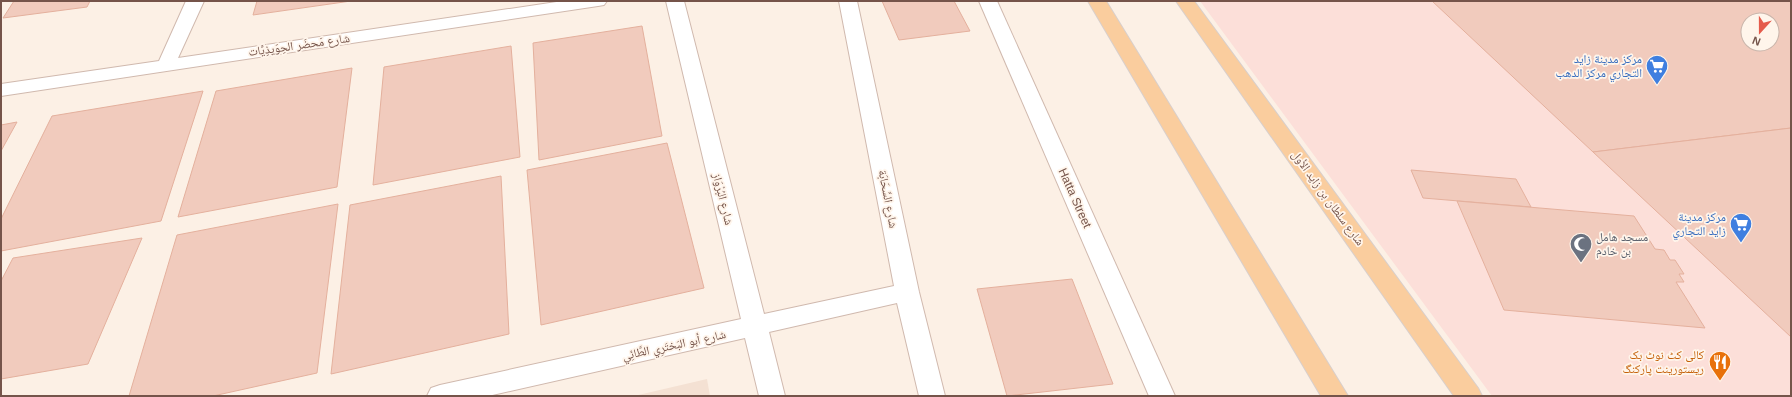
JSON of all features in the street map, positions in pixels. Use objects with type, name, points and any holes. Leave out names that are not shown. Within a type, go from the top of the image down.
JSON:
[{"type":"main road","points":[[1097,1],[1335,396]]},
{"type":"main road","name":"شارع سلطان بن زايد الأول","points":[[1185,1],[1469,396]]},
{"type":"street","points":[[166,65],[195,1]]},
{"type":"street","name":"شارع مَحضَر الحِوَيذِيَّات","points":[[1,90],[531,6],[598,1]]},
{"type":"street","name":"شارع البُرْوَاز","points":[[675,1],[772,396]]},
{"type":"street","name":"شارع السَّحَابَة","points":[[848,1],[907,292],[932,396]]},
{"type":"street","name":"Hatta Street","points":[[988,1],[1162,396]]},
{"type":"street","name":"شارع أبو البَختَرِي الطَّائِي","points":[[440,396],[907,292]]},
{"type":"shaded area","points":[[1200,1],[1791,1],[1791,396],[1492,396]]},
{"type":"shaded area","points":[[707,379],[710,396],[634,396]]},
{"type":"building","points":[[14,1],[90,1],[87,7],[3,18]]},
{"type":"building","points":[[257,1],[351,1],[253,15]]},
{"type":"building","points":[[882,1],[954,1],[970,31],[899,40]]},
{"type":"building","name":"مركز مدينة زايد التجاري مركز الدهب","points":[[1432,1],[1791,1],[1791,128],[1593,152]]},
{"type":"building","points":[[642,26],[662,136],[539,160],[533,43]]},
{"type":"building","points":[[511,46],[520,157],[373,185],[384,67]]},
{"type":"building","points":[[352,68],[337,187],[178,217],[216,91]]},
{"type":"building","points":[[203,91],[161,221],[1,251],[1,219],[52,116]]},
{"type":"building","points":[[17,122],[1,151],[1,125]]},
{"type":"building","name":"مركز مدينة زايد التجاري","points":[[1791,128],[1791,337],[1593,152]]},
{"type":"building","points":[[667,143],[704,288],[541,325],[527,170]]},
{"type":"building","points":[[1411,170],[1516,179],[1531,207],[1423,198]]},
{"type":"building","points":[[501,176],[509,334],[331,374],[350,205]]},
{"type":"building","name":"مسجد هامل بن خادم","points":[[1457,201],[1634,216],[1655,249],[1664,250],[1670,260],[1675,260],[1684,274],[1679,274],[1684,282],[1676,282],[1705,328],[1504,310]]},
{"type":"building","points":[[338,204],[317,373],[213,396],[129,396],[177,235]]},
{"type":"building","points":[[142,238],[88,364],[1,379],[1,281],[13,258]]},
{"type":"building","points":[[1072,279],[1113,384],[1007,396],[977,289]]},
{"type":"place","name":"مركز مدينة زايد التجاري مركز الدهب","points":[[1657,86]]},
{"type":"place","name":"مركز مدينة زايد التجاري","points":[[1741,244]]},
{"type":"place","name":"مسجد هامل بن خادم","points":[[1581,264]]},
{"type":"place","name":"کالی کٹ نوٹ بک ریستورینت پارکنگ","points":[[1720,382]]}]
